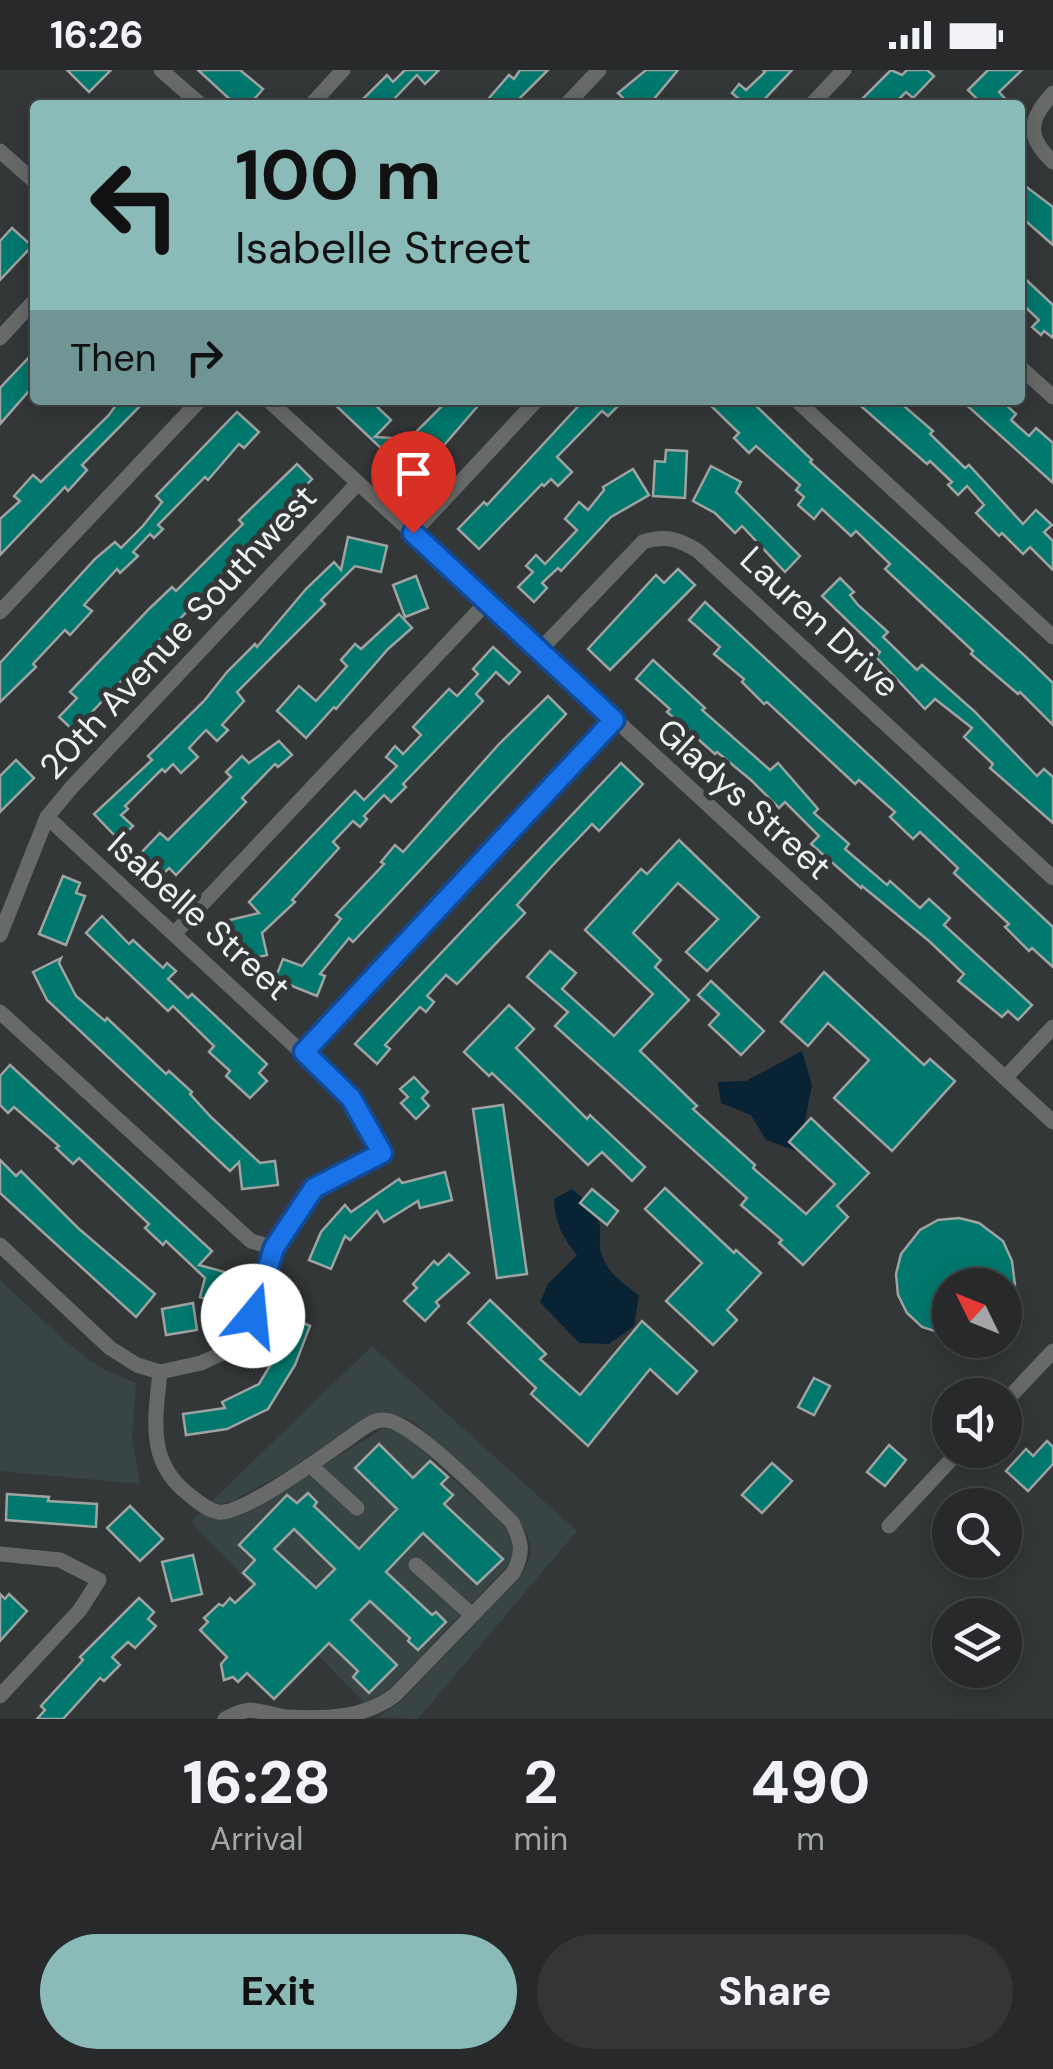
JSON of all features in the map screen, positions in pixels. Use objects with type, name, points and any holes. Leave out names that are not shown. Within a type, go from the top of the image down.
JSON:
[{"type":"street","points":[[161,70],[196,100]]},
{"type":"street","points":[[315,100],[344,70]]},
{"type":"street","points":[[571,100],[599,70]]},
{"type":"street","points":[[816,100],[844,70]]},
{"type":"street","points":[[1053,93],[1035,117],[1033,136],[1039,150],[1053,162]]},
{"type":"street","points":[[0,151],[30,178]]},
{"type":"street","points":[[0,338],[30,305]]},
{"type":"street","points":[[1025,372],[1053,397]]},
{"type":"street","points":[[0,612],[195,405]]},
{"type":"street","name":"Gladys Street","points":[[276,405],[1053,1122]]},
{"type":"street","points":[[413,533],[532,405]]},
{"type":"street","points":[[801,405],[1053,637]]},
{"type":"street","name":"20th Avenue Southwest","points":[[0,935],[48,817],[70,788],[358,483]]},
{"type":"street","name":"Lauren Drive","points":[[541,649],[643,542],[659,537],[680,539],[698,551],[1053,878]]},
{"type":"street","points":[[175,933],[488,602]]},
{"type":"street","points":[[304,1052],[614,720]]},
{"type":"street","name":"Isabelle Street","points":[[48,817],[351,1098],[382,1153],[314,1188],[274,1248]]},
{"type":"street","points":[[0,1012],[251,1242],[274,1248],[253,1316],[238,1346],[200,1363],[160,1372],[137,1365],[110,1348],[0,1246]]},
{"type":"street","points":[[1005,1078],[1053,1027]]},
{"type":"street","points":[[1022,1384],[1053,1351]]},
{"type":"street","points":[[160,1372],[154,1433],[159,1456],[184,1492],[204,1506],[220,1512],[236,1509],[310,1465],[368,1424],[383,1419],[408,1427],[512,1522],[522,1542],[523,1555],[513,1573],[376,1709],[357,1716],[317,1718],[283,1716],[256,1708],[225,1719]]},
{"type":"street","points":[[310,1465],[357,1508]]},
{"type":"street","points":[[889,1526],[943,1468]]},
{"type":"street","points":[[0,1554],[60,1560],[99,1580],[80,1610],[0,1696]]},
{"type":"street","points":[[416,1565],[472,1615]]},
{"type":"shaded area","points":[[0,1280],[65,1341],[101,1368],[136,1383],[132,1438],[140,1484],[0,1471]]},
{"type":"shaded area","points":[[372,1346],[577,1531],[418,1719],[378,1717],[401,1701],[520,1577],[531,1555],[518,1517],[413,1421],[385,1412],[364,1418],[290,1469],[233,1501],[212,1501]]},
{"type":"shaded area","points":[[384,1428],[404,1434],[506,1527],[514,1552],[506,1568],[389,1689],[365,1704],[191,1522],[200,1513],[223,1520],[241,1516]]},
{"type":"water","points":[[802,1051],[812,1085],[799,1152],[766,1140],[751,1115],[721,1103],[718,1082],[746,1081]]},
{"type":"water","points":[[572,1189],[595,1213],[602,1256],[608,1267],[639,1296],[634,1326],[609,1344],[579,1343],[540,1302],[548,1284],[577,1255],[560,1229],[554,1199]]},
{"type":"building","points":[[67,70],[111,70],[89,92]]},
{"type":"building","points":[[198,70],[240,70],[263,89],[253,100],[231,100]]},
{"type":"building","points":[[405,70],[439,70],[425,84],[417,75],[397,100],[362,100],[387,75],[393,82]]},
{"type":"building","points":[[520,70],[548,70],[518,100],[487,100],[509,75],[514,79]]},
{"type":"building","points":[[646,70],[678,70],[653,100],[625,100],[618,93]]},
{"type":"building","points":[[792,70],[764,100],[740,100],[732,93],[739,84],[746,90],[765,72]]},
{"type":"building","points":[[891,70],[902,75],[907,70],[927,70],[934,76],[913,98],[906,92],[898,100],[861,100]]},
{"type":"building","points":[[988,70],[1022,70],[999,92],[1006,100],[978,100],[968,90]]},
{"type":"building","points":[[1025,186],[1053,207],[1053,245],[1025,220]]},
{"type":"building","points":[[12,228],[30,248],[0,280],[0,241]]},
{"type":"building","points":[[1025,279],[1053,305],[1053,338],[1032,327],[1039,320],[1025,307]]},
{"type":"building","points":[[30,356],[30,390],[0,424],[0,388]]},
{"type":"building","points":[[116,405],[141,405],[82,465],[87,470],[68,491],[65,487],[0,555],[0,519],[20,501],[14,496],[33,475],[41,482]]},
{"type":"building","points":[[335,405],[375,405],[391,420],[375,437],[409,439],[443,405],[479,405],[439,451],[425,437],[423,466],[382,464],[383,450]]},
{"type":"building","points":[[579,405],[619,405],[608,416],[602,411],[557,457],[572,472],[558,486],[551,479],[542,484],[479,549],[458,529],[484,502],[487,505]]},
{"type":"building","points":[[710,405],[755,405],[810,462],[1025,656],[1053,683],[1053,725],[1020,692],[971,654],[973,651],[885,569],[890,564],[856,531],[851,536],[822,509],[814,519],[798,505],[804,497],[796,490],[800,485],[756,446],[749,453],[734,438],[739,433]]},
{"type":"building","points":[[860,405],[903,405],[933,431],[930,434],[965,468],[969,465],[1023,524],[1036,510],[1052,525],[1044,532],[1053,541],[1053,570],[1030,547],[1023,554],[1002,533],[999,536],[976,513],[984,505],[967,486],[958,495],[948,485],[952,482],[930,461],[927,464]]},
{"type":"building","points":[[967,405],[1006,405],[1016,414],[1011,420],[1029,436],[1036,428],[1053,443],[1053,483]]},
{"type":"building","points":[[237,412],[259,432],[244,448],[239,444],[208,480],[205,477],[158,525],[163,529],[154,538],[150,534],[133,552],[138,556],[120,573],[117,569],[84,605],[92,611],[70,635],[65,630],[33,664],[36,667],[0,702],[0,663],[95,559],[115,542],[121,548],[142,527],[162,502],[156,496]]},
{"type":"building","points":[[666,450],[687,451],[685,498],[653,496],[655,461],[665,462]]},
{"type":"building","points":[[297,464],[312,479],[74,731],[59,717],[77,698],[70,692],[150,608],[172,587],[176,591],[243,524],[239,520]]},
{"type":"building","points":[[711,466],[741,482],[736,492],[800,556],[785,572],[742,526],[735,533],[715,513],[693,501]]},
{"type":"building","points":[[633,469],[649,495],[611,517],[561,571],[558,568],[542,583],[547,588],[534,602],[518,587],[533,572],[526,566],[536,555],[545,564],[577,530],[565,519],[579,502],[588,510],[603,487]]},
{"type":"building","points":[[348,537],[387,546],[381,572],[355,566],[321,600],[325,604],[237,692],[244,701],[222,725],[228,730],[217,741],[206,730],[189,748],[198,757],[181,773],[173,764],[165,772],[162,769],[125,806],[128,809],[121,815],[133,826],[119,840],[94,814],[152,760],[148,756],[255,644],[257,647],[306,589],[334,562],[341,570]]},
{"type":"building","points":[[678,569],[695,585],[610,670],[588,649],[656,575],[664,583]]},
{"type":"building","points":[[416,576],[428,608],[405,617],[393,585]]},
{"type":"building","points":[[840,578],[854,592],[850,595],[858,605],[888,632],[883,637],[917,670],[922,665],[974,711],[1037,776],[1044,769],[1053,777],[1053,823],[990,768],[993,764],[964,737],[972,728],[935,699],[925,709],[876,657],[880,652],[822,596]]},
{"type":"building","points":[[705,602],[1053,927],[1053,967],[1032,948],[1029,951],[1005,927],[1009,924],[954,873],[958,868],[920,832],[913,839],[890,817],[895,812],[859,780],[855,784],[714,654],[720,647],[689,620]]},
{"type":"building","points":[[399,614],[412,628],[306,738],[277,711],[299,686],[316,701],[347,666],[341,660],[355,644],[361,649]]},
{"type":"building","points":[[493,647],[520,672],[509,684],[496,672],[476,694],[483,701],[403,784],[406,787],[391,802],[384,795],[364,816],[367,819],[360,827],[353,821],[333,842],[339,848],[292,900],[295,902],[262,933],[267,955],[250,959],[247,949],[238,951],[230,920],[259,913],[249,902],[355,791],[364,800],[397,766],[386,757],[395,746],[403,754],[421,735],[413,727],[449,689],[457,696],[478,674],[473,669]]},
{"type":"building","points":[[653,660],[770,770],[778,763],[818,809],[814,813],[849,844],[845,849],[920,908],[929,899],[950,918],[944,925],[1032,1005],[1018,1020],[1008,1011],[1002,1017],[958,981],[964,974],[929,941],[811,844],[819,836],[785,802],[779,808],[751,780],[667,712],[670,709],[636,679]]},
{"type":"building","points":[[548,696],[566,714],[353,942],[349,938],[320,974],[325,976],[317,996],[275,979],[283,959],[302,966],[341,919],[336,915],[384,864],[381,862],[395,845],[403,852],[499,744]]},
{"type":"building","points":[[279,741],[292,755],[278,767],[275,764],[242,798],[246,802],[176,875],[169,868],[162,875],[140,854],[160,833],[168,840],[231,777],[226,772],[242,756],[249,763]]},
{"type":"building","points":[[16,760],[34,778],[0,812],[0,776]]},
{"type":"building","points":[[621,763],[643,784],[599,831],[592,824],[552,866],[517,905],[525,913],[457,984],[446,975],[427,996],[434,1002],[426,1012],[420,1007],[385,1045],[390,1049],[377,1064],[355,1044]]},
{"type":"building","points":[[679,840],[759,917],[707,971],[686,952],[718,919],[678,883],[633,933],[661,960],[655,967],[689,1000],[640,1051],[697,1106],[693,1109],[755,1165],[753,1168],[806,1214],[835,1184],[789,1142],[811,1118],[869,1173],[837,1206],[848,1217],[803,1265],[779,1243],[782,1240],[741,1205],[747,1198],[555,1026],[568,1012],[527,977],[550,951],[576,973],[562,989],[614,1036],[653,994],[585,930],[641,869],[647,874]]},
{"type":"building","points":[[63,876],[80,883],[76,893],[85,896],[66,945],[39,934]]},
{"type":"building","points":[[102,916],[129,944],[133,940],[163,968],[167,963],[176,971],[168,979],[188,998],[192,994],[267,1064],[259,1073],[267,1081],[250,1098],[226,1076],[230,1071],[209,1052],[214,1046],[173,1006],[168,1011],[86,933]]},
{"type":"building","points":[[61,958],[59,963],[76,996],[105,1021],[107,1018],[166,1074],[169,1071],[260,1163],[275,1161],[278,1185],[242,1189],[239,1162],[230,1171],[47,1000],[33,972]]},
{"type":"building","points":[[824,972],[924,1065],[930,1059],[955,1081],[892,1151],[834,1098],[869,1060],[828,1023],[808,1046],[781,1022]]},
{"type":"building","points":[[711,981],[764,1031],[741,1055],[709,1025],[719,1014],[698,995]]},
{"type":"building","points":[[509,1005],[534,1029],[516,1048],[587,1119],[590,1115],[645,1167],[632,1181],[602,1152],[588,1165],[492,1073],[489,1076],[464,1052]]},
{"type":"building","points":[[10,1065],[212,1251],[199,1265],[228,1273],[219,1302],[200,1297],[205,1278],[166,1241],[163,1245],[145,1228],[149,1224],[79,1158],[73,1164],[56,1148],[59,1146],[14,1107],[8,1113],[0,1105],[0,1076]]},
{"type":"building","points":[[414,1077],[428,1092],[422,1098],[429,1106],[416,1119],[401,1103],[408,1097],[400,1089]]},
{"type":"building","points":[[503,1105],[527,1274],[497,1278],[473,1109]]},
{"type":"building","points":[[0,1160],[16,1176],[21,1171],[78,1228],[155,1294],[136,1317],[0,1193]]},
{"type":"building","points":[[445,1172],[452,1200],[420,1208],[418,1201],[384,1222],[377,1211],[350,1240],[345,1236],[331,1269],[309,1260],[321,1232],[345,1205],[351,1212],[399,1179],[402,1183]]},
{"type":"building","points":[[665,1188],[761,1273],[727,1310],[737,1320],[713,1345],[666,1301],[702,1263],[645,1209]]},
{"type":"building","points":[[592,1189],[618,1211],[607,1225],[580,1203]]},
{"type":"building","points":[[959,1218],[979,1223],[1003,1241],[1013,1268],[932,1268],[932,1330],[922,1327],[907,1313],[898,1295],[896,1274],[901,1254],[920,1230],[938,1220]]},
{"type":"building","points":[[449,1254],[469,1273],[436,1302],[439,1306],[425,1321],[404,1301],[434,1261],[438,1265]]},
{"type":"building","points":[[490,1300],[546,1354],[540,1359],[580,1395],[642,1321],[697,1371],[677,1394],[650,1369],[588,1446],[531,1394],[536,1388],[468,1323]]},
{"type":"building","points":[[193,1303],[197,1330],[166,1335],[162,1309]]},
{"type":"building","points":[[290,1317],[310,1326],[295,1365],[268,1409],[227,1429],[186,1435],[183,1414],[225,1408],[222,1402],[259,1384],[283,1344],[279,1342]]},
{"type":"building","points":[[814,1378],[830,1386],[814,1415],[798,1407]]},
{"type":"building","points":[[1047,1441],[1053,1447],[1053,1464],[1028,1491],[1006,1471],[1022,1468],[1022,1453],[1026,1449],[1033,1456]]},
{"type":"building","points":[[379,1444],[413,1478],[430,1461],[448,1477],[441,1484],[453,1495],[444,1504],[503,1559],[477,1584],[423,1533],[386,1572],[432,1615],[436,1612],[446,1622],[418,1650],[370,1601],[351,1620],[397,1665],[369,1693],[353,1677],[358,1671],[329,1643],[274,1699],[247,1673],[238,1682],[233,1677],[224,1680],[221,1664],[227,1657],[200,1630],[208,1622],[204,1618],[219,1604],[223,1606],[230,1598],[235,1603],[255,1584],[243,1573],[255,1560],[239,1545],[287,1495],[297,1503],[308,1493],[317,1502],[314,1506],[359,1549],[397,1509],[355,1468]],"holes":[[[294,1529],[335,1569],[316,1588],[274,1549]]]},
{"type":"building","points":[[889,1445],[906,1460],[885,1486],[867,1472]]},
{"type":"building","points":[[772,1463],[792,1481],[762,1513],[742,1495]]},
{"type":"building","points":[[7,1494],[97,1504],[96,1527],[6,1520]]},
{"type":"building","points":[[130,1506],[163,1539],[140,1561],[107,1528]]},
{"type":"building","points":[[193,1555],[202,1594],[172,1601],[162,1562]]},
{"type":"building","points":[[0,1594],[5,1599],[9,1594],[27,1611],[0,1641]]},
{"type":"building","points":[[139,1598],[154,1612],[148,1619],[156,1626],[135,1648],[128,1642],[112,1657],[120,1665],[104,1681],[100,1678],[63,1719],[37,1719],[45,1710],[41,1706],[83,1660],[80,1657]]},
{"type":"route","points":[[253,1316],[274,1248],[314,1188],[382,1153],[351,1098],[304,1052],[614,720],[413,533]]}]
